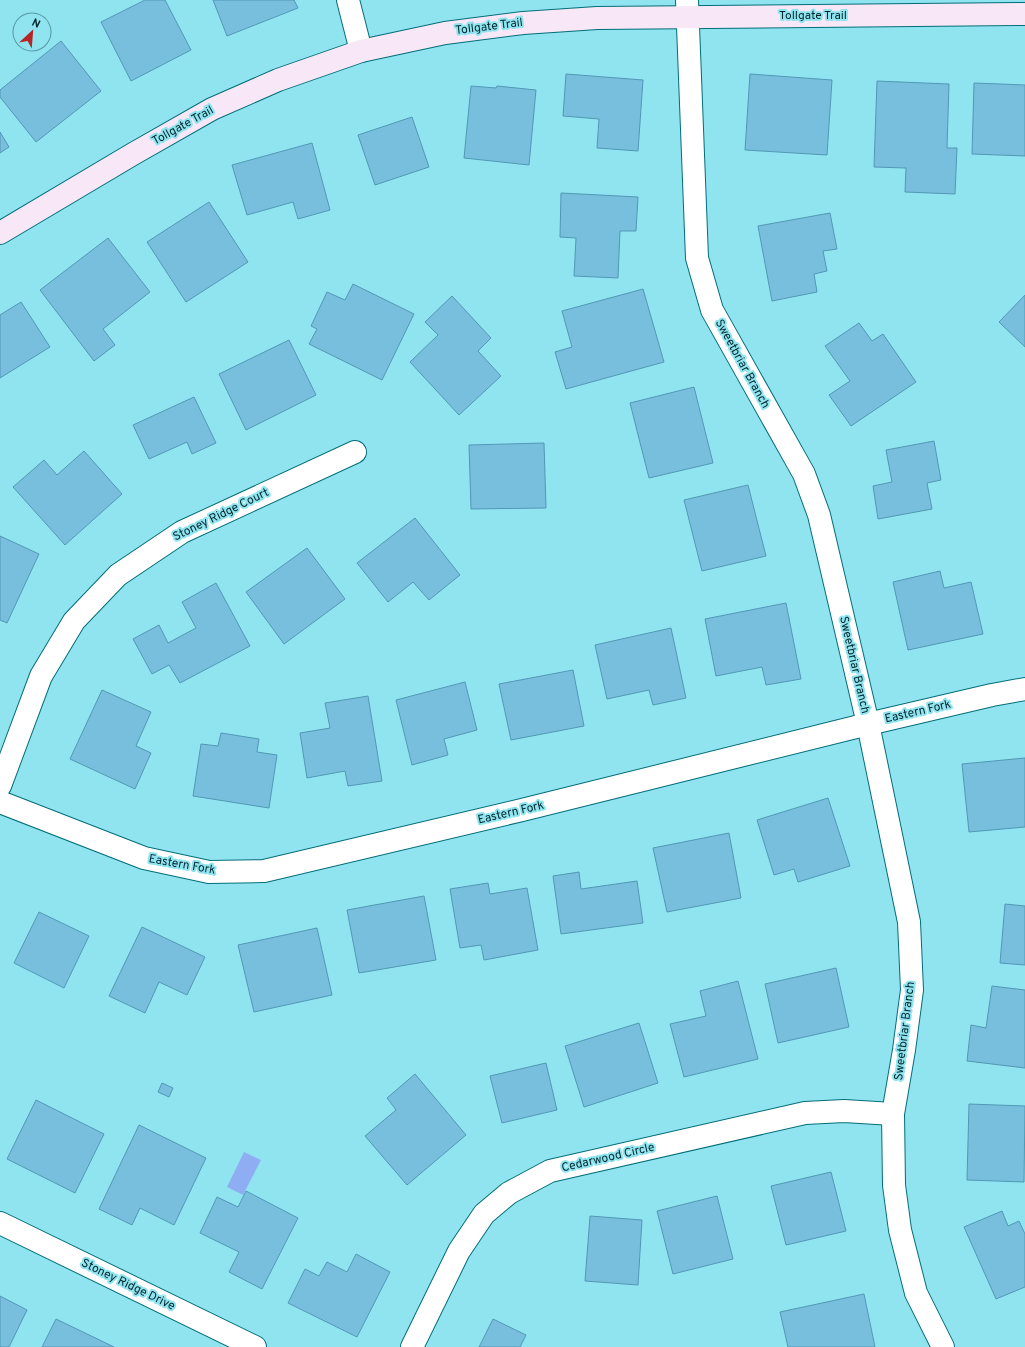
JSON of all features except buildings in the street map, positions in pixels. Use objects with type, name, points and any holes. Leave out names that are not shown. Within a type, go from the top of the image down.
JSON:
[{"type":"street","points":[[348,0],[361,51]]},
{"type":"street","name":"Tollgate Trail","points":[[0,233],[212,109],[278,80],[361,51],[445,33],[523,23],[597,18],[687,8],[1025,14]]},
{"type":"street","name":"Sweetbriar Branch","points":[[687,8],[697,258],[712,310],[804,474],[819,514],[868,724],[910,922],[912,990],[893,1114],[894,1184],[900,1230],[916,1293],[943,1347]]},
{"type":"street","name":"Stoney Ridge Court","points":[[0,786],[41,676],[74,621],[118,574],[182,532],[355,452]]},
{"type":"street","name":"Eastern Fork","points":[[0,802],[144,858],[209,872],[264,871],[522,810],[992,694],[1025,689]]},
{"type":"street","name":"Cedarwood Circle","points":[[412,1347],[459,1251],[484,1214],[510,1193],[550,1171],[805,1113],[844,1111],[893,1114]]},
{"type":"street","name":"Stoney Ridge Drive","points":[[0,1223],[255,1347]]},
{"type":"water","points":[[244,1152],[261,1160],[243,1195],[227,1187]]}]
